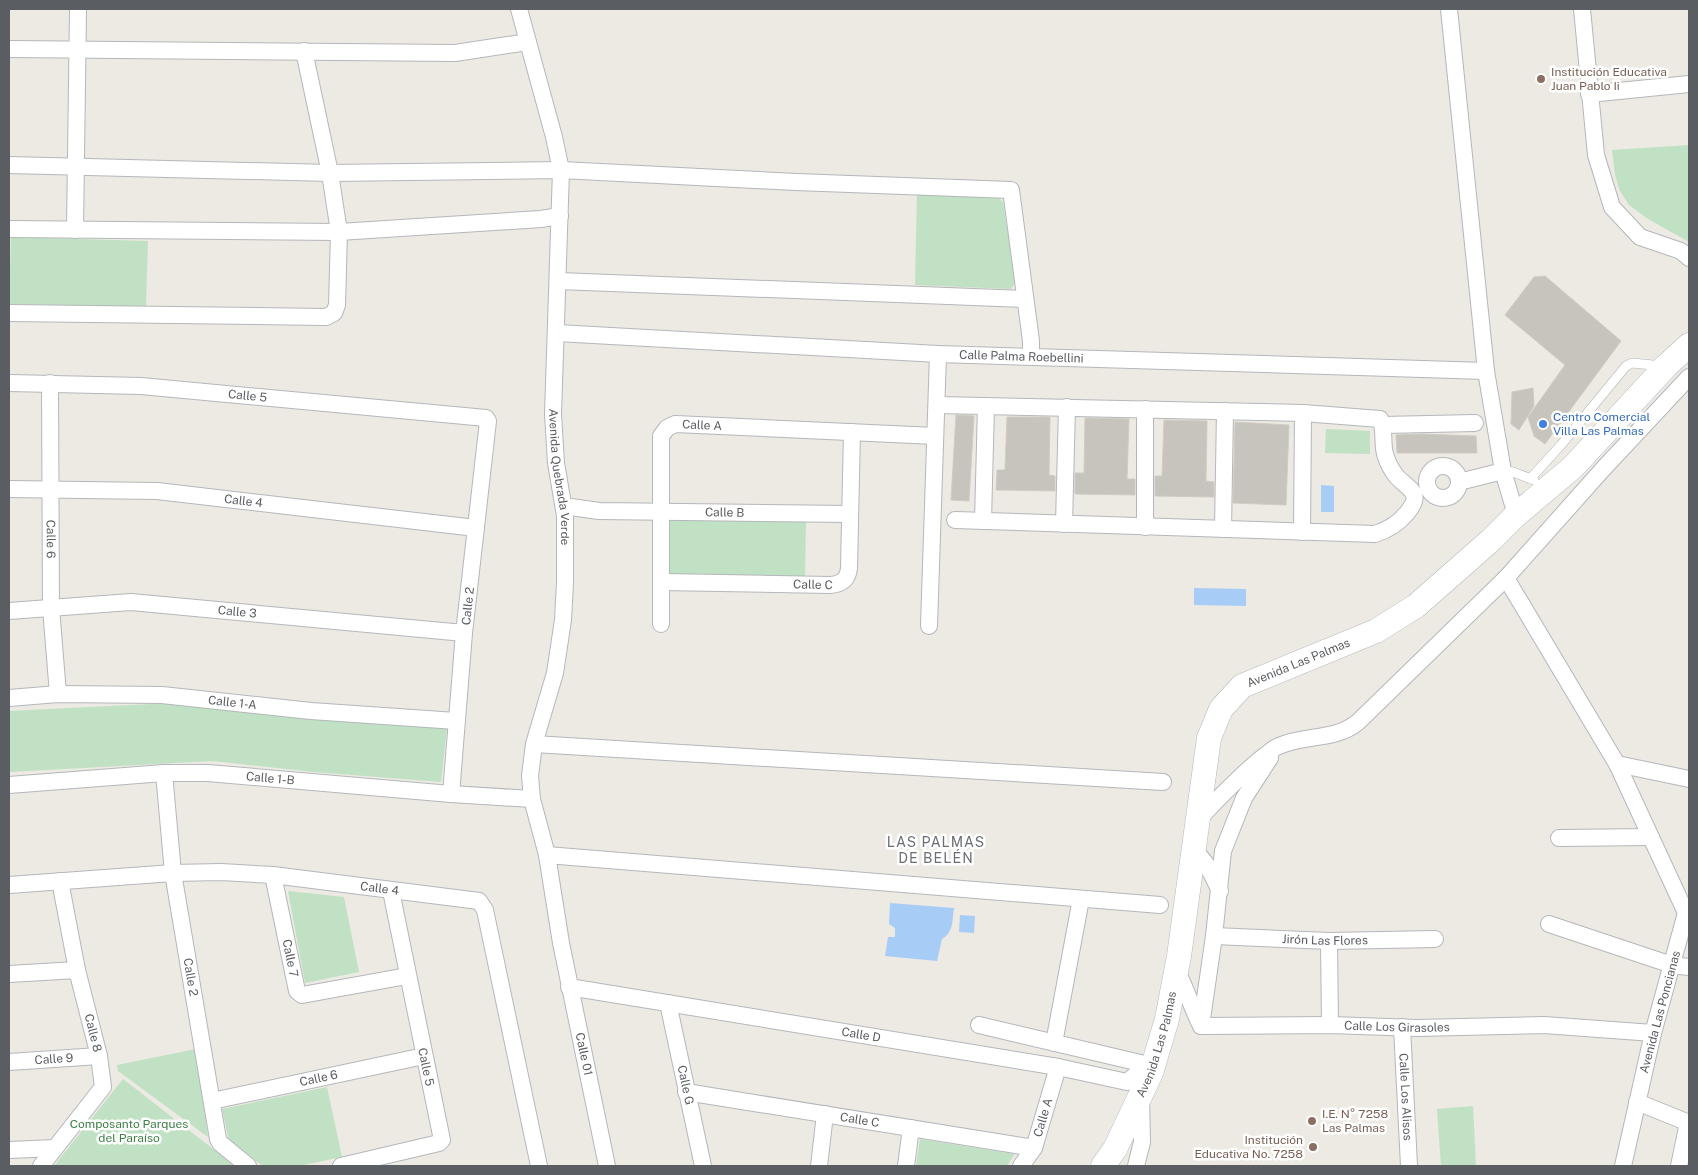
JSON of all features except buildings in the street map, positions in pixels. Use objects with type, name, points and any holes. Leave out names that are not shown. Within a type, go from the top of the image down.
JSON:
[{"type":"main road","name":"Avenida Las Palmas","points":[[1103,1166],[1115,1149],[1141,1095],[1167,1019],[1177,971],[1209,738],[1221,709],[1242,686],[1376,631],[1416,606],[1491,540],[1516,515],[1574,467],[1666,366],[1689,345]]},
{"type":"street","points":[[75,230],[78,9]]},
{"type":"street","name":"Avenida Quebrada Verde","points":[[519,9],[554,137],[561,170],[554,414],[556,463],[564,511],[565,582],[563,620],[555,673],[534,744],[530,776],[532,799],[546,855],[561,943]]},
{"type":"street","points":[[1449,9],[1486,371],[1503,470],[1516,515]]},
{"type":"street","points":[[1582,9],[1596,155],[1612,207],[1640,237],[1681,251],[1689,258]]},
{"type":"street","points":[[9,49],[456,52],[528,42]]},
{"type":"street","points":[[9,313],[326,317],[334,314],[337,304],[339,232],[330,173],[304,51]]},
{"type":"street","points":[[1589,94],[1689,84]]},
{"type":"street","points":[[9,165],[330,173],[561,170],[796,182],[1011,190],[1024,300],[1031,341],[1031,357]]},
{"type":"street","points":[[9,229],[339,232],[541,220],[560,216]]},
{"type":"street","points":[[558,281],[1024,300]]},
{"type":"street","name":"Calle Palma Roebellini","points":[[557,333],[938,354],[1486,371]]},
{"type":"street","points":[[929,626],[938,354]]},
{"type":"street","points":[[1197,821],[1234,781],[1278,746],[1307,739],[1333,736],[1351,728],[1506,578],[1689,377]]},
{"type":"street","name":"Calle 5","points":[[9,382],[141,386],[486,418]]},
{"type":"street","name":"Calle 6","points":[[50,383],[51,608],[58,694]]},
{"type":"street","points":[[937,404],[1303,413],[1380,419],[1383,425],[1385,456],[1396,476],[1420,490],[1438,498],[1448,498],[1456,492],[1459,482],[1456,473],[1448,467],[1435,468],[1426,479],[1420,490],[1414,504],[1401,520],[1389,530],[1375,534],[955,520]]},
{"type":"street","points":[[983,521],[986,406]]},
{"type":"street","points":[[1064,524],[1067,407]]},
{"type":"street","points":[[1145,409],[1145,527]]},
{"type":"street","points":[[1223,529],[1225,411]]},
{"type":"street","points":[[1302,532],[1303,413]]},
{"type":"street","name":"Calle 2","points":[[451,794],[464,633],[488,421],[486,418]]},
{"type":"street","points":[[1383,425],[1475,423]]},
{"type":"street","name":"Calle A","points":[[661,624],[661,436],[671,425],[935,436]]},
{"type":"street","name":"Calle C","points":[[661,582],[830,585],[842,582],[848,575],[849,568],[852,432]]},
{"type":"street","points":[[1459,482],[1503,470]]},
{"type":"street","points":[[1554,484],[1576,500]]},
{"type":"street","name":"Calle 4","points":[[9,489],[157,491],[476,528]]},
{"type":"street","name":"Calle B","points":[[564,511],[850,514]]},
{"type":"street","name":"Avenida Las Poncianas","points":[[1506,578],[1617,764],[1686,913],[1653,1033],[1623,1166]]},
{"type":"street","name":"Calle 3","points":[[9,612],[132,602],[464,633]]},
{"type":"street","name":"Calle 1-A","points":[[9,698],[58,694],[162,695],[311,711],[456,721]]},
{"type":"street","points":[[534,744],[1163,782]]},
{"type":"street","points":[[1201,1026],[1220,891],[1223,851],[1244,798],[1278,746]]},
{"type":"street","points":[[1617,764],[1689,779]]},
{"type":"street","name":"Calle 2","points":[[164,773],[173,873],[220,1143],[248,1166]]},
{"type":"street","name":"Calle 1-B","points":[[9,785],[164,773],[208,773],[532,799]]},
{"type":"street","points":[[1558,838],[1651,837]]},
{"type":"street","points":[[1194,849],[1207,865],[1220,891]]},
{"type":"street","points":[[546,855],[1160,905]]},
{"type":"street","name":"Calle 4","points":[[9,885],[173,873],[221,872],[273,875],[479,901],[485,910],[538,1166]]},
{"type":"street","name":"Calle 7","points":[[273,875],[297,991],[302,994],[407,976]]},
{"type":"street","name":"Calle 8","points":[[41,1166],[103,1087],[99,1056],[77,970],[60,881]]},
{"type":"street","name":"Calle 5","points":[[341,1166],[441,1141],[391,891]]},
{"type":"street","points":[[1054,1043],[1081,899]]},
{"type":"street","points":[[1549,924],[1672,965],[1689,967]]},
{"type":"street","name":"Jirón Las Flores","points":[[1214,936],[1330,941],[1435,939]]},
{"type":"street","points":[[1330,941],[1330,1025]]},
{"type":"street","name":"Calle 01","points":[[561,943],[608,1166]]},
{"type":"street","points":[[9,974],[77,970]]},
{"type":"street","points":[[1177,971],[1201,1026]]},
{"type":"street","name":"Calle D","points":[[569,987],[1058,1067],[1127,1082],[1150,1066]]},
{"type":"street","name":"Calle G","points":[[668,1003],[702,1166]]},
{"type":"street","points":[[979,1025],[1150,1066]]},
{"type":"street","name":"Calle Los Girasoles","points":[[1201,1026],[1544,1025],[1653,1033]]},
{"type":"street","name":"Calle Los Alisos","points":[[1402,1026],[1409,1166]]},
{"type":"street","name":"Calle 9","points":[[9,1062],[99,1056]]},
{"type":"street","name":"Calle 6","points":[[212,1101],[424,1056]]},
{"type":"street","name":"Calle A","points":[[1021,1166],[1034,1148],[1058,1067]]},
{"type":"street","name":"Calle C","points":[[686,1092],[1034,1148]]},
{"type":"street","points":[[1136,1166],[1142,1142],[1141,1095]]},
{"type":"street","points":[[1637,1102],[1688,1123],[1679,1166]]},
{"type":"street","points":[[819,1166],[826,1114]]},
{"type":"street","points":[[906,1166],[911,1128]]},
{"type":"street","points":[[9,1150],[55,1148]]},
{"type":"lane","points":[[1530,479],[1561,445],[1626,366],[1632,363],[1666,366]]},
{"type":"lane","points":[[1503,470],[1530,479],[1554,484]]},
{"type":"green space","points":[[1689,145],[1689,242],[1648,219],[1629,205],[1620,191],[1615,175],[1612,150]]},
{"type":"green space","points":[[917,194],[998,197],[1003,202],[1016,282],[1011,289],[915,285]]},
{"type":"green space","points":[[11,237],[148,241],[146,307],[9,304]]},
{"type":"green space","points":[[1326,429],[1370,431],[1370,454],[1325,453]]},
{"type":"green space","points":[[669,519],[806,521],[805,579],[668,577]]},
{"type":"green space","points":[[172,703],[447,728],[441,782],[314,772],[213,761],[9,772],[9,711]]},
{"type":"green space","points":[[288,891],[344,897],[359,972],[305,983]]},
{"type":"green space","points":[[196,1049],[208,1137],[118,1071],[117,1065]]},
{"type":"green space","name":"Composanto Parques del Paraíso","points":[[123,1079],[235,1166],[54,1166]]},
{"type":"green space","points":[[327,1087],[342,1157],[299,1166],[263,1166],[229,1141],[222,1109]]},
{"type":"green space","points":[[1473,1106],[1476,1166],[1441,1166],[1437,1109]]},
{"type":"green space","points":[[920,1139],[1014,1155],[1007,1166],[916,1166]]},
{"type":"water","points":[[1321,485],[1334,486],[1334,512],[1321,512]]},
{"type":"water","points":[[1194,588],[1246,589],[1246,606],[1194,605]]},
{"type":"water","points":[[890,903],[954,908],[951,930],[942,939],[937,961],[885,956],[888,937],[895,937],[895,928],[889,924]]},
{"type":"water","points":[[960,915],[975,916],[974,933],[959,932]]},
{"type":"place","name":"Institución Educativa Juan Pablo Ii","points":[[1541,79]]},
{"type":"place","name":"Centro Comercial Villa Las Palmas","points":[[1543,424]]},
{"type":"place","name":"I.E. N° 7258 Las Palmas","points":[[1312,1121]]},
{"type":"place","name":"Institución Educativa No. 7258","points":[[1313,1147]]},
{"type":"district","name":"LAS PALMAS DE BELÉN","points":[[936,850]]}]
